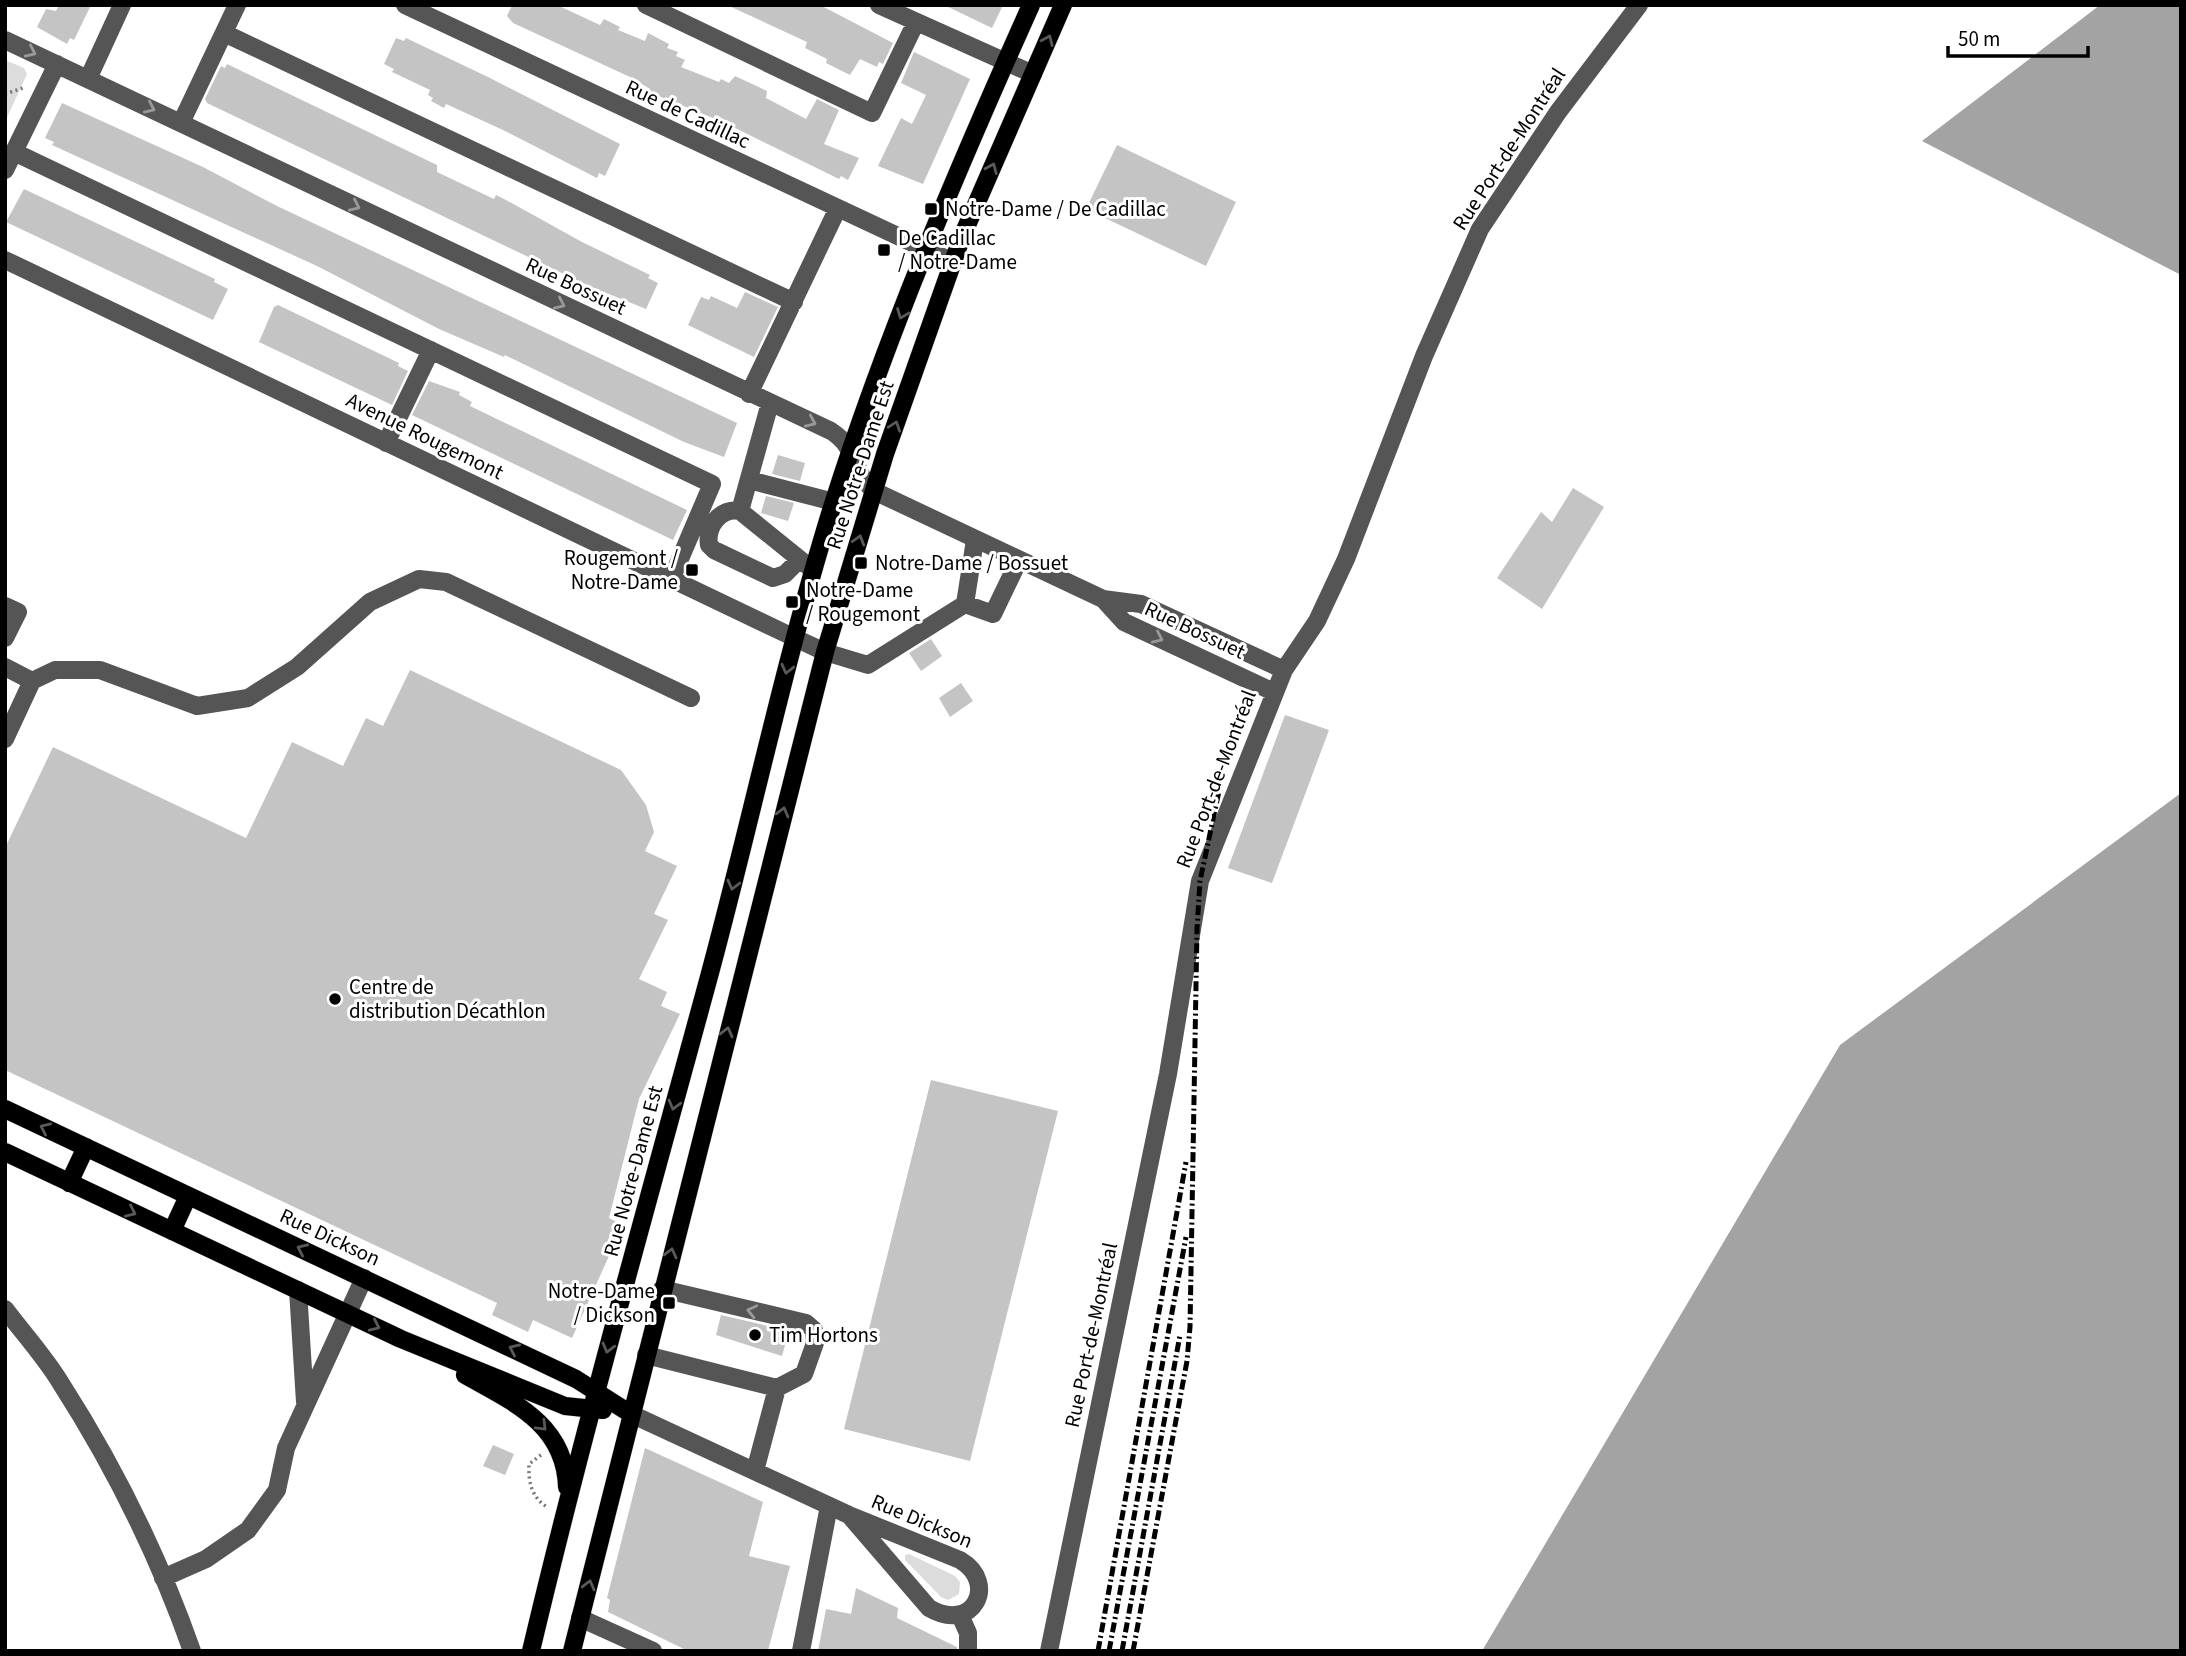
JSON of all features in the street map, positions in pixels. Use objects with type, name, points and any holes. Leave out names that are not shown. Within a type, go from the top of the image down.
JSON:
[{"type":"main road","name":"Rue Notre-Dame Est","points":[[531,1651],[567,1498],[717,947],[795,638],[806,565],[834,502],[851,449],[926,250],[1031,5]]},
{"type":"main road","name":"Rue Notre-Dame Est","points":[[572,1651],[746,954],[825,652],[874,491],[953,262],[1063,5]]},
{"type":"main road","points":[[717,947],[746,954]]},
{"type":"main road","name":"Rue Dickson","points":[[5,1109],[576,1379],[595,1400],[631,1414]]},
{"type":"main road","points":[[69,1183],[86,1147]]},
{"type":"main road","name":"Rue Dickson","points":[[5,1152],[401,1339],[565,1406],[595,1400]]},
{"type":"main road","points":[[172,1231],[188,1196]]},
{"type":"main road","points":[[401,1339],[511,1401],[539,1422],[558,1444],[562,1453],[567,1498]]},
{"type":"street","points":[[88,79],[122,5]]},
{"type":"street","points":[[181,123],[237,5]]},
{"type":"street","name":"Rue de Cadillac","points":[[405,5],[837,210],[953,262]]},
{"type":"street","points":[[646,5],[872,113],[910,15]]},
{"type":"street","points":[[879,5],[910,15],[1032,74]]},
{"type":"street","name":"Rue Port-de-Montréal","points":[[1049,1651],[1168,1074],[1200,881],[1274,692],[1284,670],[1317,621],[1346,559],[1424,356],[1480,229],[1558,112],[1639,5]]},
{"type":"street","points":[[224,33],[794,302]]},
{"type":"street","name":"Rue Bossuet","points":[[5,40],[831,431],[851,449],[861,474],[874,491],[1103,599],[1141,604],[1284,670]]},
{"type":"street","points":[[5,170],[57,64]]},
{"type":"street","points":[[14,152],[712,484],[671,580]]},
{"type":"street","points":[[750,394],[837,210]]},
{"type":"street","name":"Avenue Rougemont","points":[[5,260],[825,652],[868,665],[965,604]]},
{"type":"street","points":[[386,443],[431,350]]},
{"type":"street","points":[[740,511],[770,403]]},
{"type":"street","points":[[749,480],[834,502]]},
{"type":"street","points":[[727,510],[740,511],[806,565],[773,578],[713,550],[709,545],[709,533],[720,514],[727,510]]},
{"type":"street","points":[[975,540],[965,604],[993,614],[1019,560]]},
{"type":"street","points":[[5,739],[32,681],[55,670],[100,670],[197,706],[248,698],[297,667],[370,602],[419,579],[446,582],[691,698]]},
{"type":"street","name":"Rue Bossuet","points":[[1103,599],[1124,622],[1274,692]]},
{"type":"street","points":[[5,606],[18,612],[5,638]]},
{"type":"street","points":[[5,667],[32,681]]},
{"type":"street","points":[[163,1578],[205,1559],[248,1531],[277,1490],[286,1448],[364,1278]]},
{"type":"street","points":[[646,1354],[777,1388],[797,1379],[807,1368],[815,1336],[810,1326],[662,1289]]},
{"type":"street","points":[[298,1290],[305,1404]]},
{"type":"street","points":[[5,1309],[59,1379],[117,1480],[163,1578],[192,1651]]},
{"type":"street","points":[[754,1471],[777,1388]]},
{"type":"street","name":"Rue Dickson","points":[[631,1414],[849,1515],[972,1567],[978,1578],[976,1602],[968,1613],[942,1616],[923,1603],[849,1515]]},
{"type":"street","points":[[801,1651],[829,1506]]},
{"type":"street","points":[[960,1615],[968,1633],[968,1651]]},
{"type":"street","points":[[580,1618],[653,1651]]},
{"type":"path","points":[[5,94],[23,88]]},
{"type":"path","points":[[544,1452],[529,1464],[528,1475],[534,1494],[549,1508]]},
{"type":"shaded area","points":[[2100,5],[2181,5],[2181,275],[1922,141]]},
{"type":"shaded area","points":[[5,60],[24,68],[27,74],[5,122]]},
{"type":"shaded area","points":[[2181,793],[2181,1651],[1482,1651],[1840,1045]]},
{"type":"shaded area","points":[[909,1554],[955,1576],[960,1582],[959,1594],[948,1600],[941,1597],[905,1560],[905,1555]]},
{"type":"building","points":[[59,5],[91,5],[74,40],[70,38],[67,44],[37,27],[46,9],[56,11]]},
{"type":"building","points":[[512,5],[557,5],[600,25],[604,19],[620,27],[618,30],[645,41],[648,33],[669,44],[667,48],[678,52],[676,56],[685,60],[681,67],[719,82],[721,79],[729,83],[735,76],[767,91],[766,98],[806,119],[817,99],[839,110],[824,144],[859,158],[848,180],[841,176],[839,179],[725,123],[649,92],[650,89],[630,77],[513,23],[507,16]]},
{"type":"building","points":[[727,5],[820,5],[893,43],[883,64],[879,62],[877,67],[860,59],[850,75],[805,48],[807,42]]},
{"type":"building","points":[[944,5],[1003,5],[992,28]]},
{"type":"building","points":[[396,38],[404,41],[406,38],[620,144],[605,176],[599,173],[597,178],[503,130],[446,104],[444,108],[431,101],[433,98],[428,95],[430,90],[392,72],[394,69],[384,64]]},
{"type":"building","points":[[914,52],[970,79],[923,184],[878,166],[901,118],[912,124],[926,95],[901,83]]},
{"type":"building","points":[[227,64],[437,165],[437,172],[494,199],[496,195],[650,275],[648,278],[658,283],[646,309],[589,286],[207,103],[205,99],[221,66],[225,68]]},
{"type":"building","points":[[62,103],[203,167],[277,206],[737,423],[724,457],[684,442],[505,355],[504,357],[439,329],[317,266],[52,145],[54,142],[45,138]]},
{"type":"building","points":[[1117,145],[1236,202],[1206,266],[1086,209]]},
{"type":"building","points":[[24,189],[215,279],[214,282],[228,289],[213,320],[6,222]]},
{"type":"building","points":[[745,292],[778,307],[754,357],[688,325],[701,297],[709,300],[711,296],[737,308]]},
{"type":"building","points":[[278,305],[399,363],[398,366],[408,371],[392,405],[259,342],[274,307]]},
{"type":"building","points":[[429,381],[460,392],[459,395],[472,402],[470,406],[687,510],[673,540],[412,415]]},
{"type":"building","points":[[778,455],[805,463],[800,481],[772,474]]},
{"type":"building","points":[[1573,488],[1604,507],[1542,609],[1497,578],[1541,512],[1552,522]]},
{"type":"building","points":[[766,496],[794,503],[788,521],[761,513]]},
{"type":"building","points":[[931,639],[942,656],[921,671],[909,653]]},
{"type":"building","name":"Centre de distribution Décathlon","points":[[410,670],[621,770],[646,805],[654,832],[645,851],[677,866],[654,914],[668,920],[639,979],[667,992],[661,1006],[680,1014],[639,1099],[609,1218],[623,1225],[572,1338],[533,1320],[528,1332],[492,1315],[497,1303],[5,1070],[5,848],[53,747],[246,838],[292,742],[343,766],[366,718],[383,726]]},
{"type":"building","points":[[961,683],[973,701],[950,717],[939,698]]},
{"type":"building","points":[[1285,715],[1329,730],[1272,883],[1228,868]]},
{"type":"building","points":[[931,1080],[1058,1111],[970,1461],[844,1429]]},
{"type":"building","name":"Tim Hortons","points":[[721,1315],[789,1331],[782,1356],[716,1335]]},
{"type":"building","points":[[493,1445],[514,1454],[505,1475],[483,1466]]},
{"type":"building","points":[[645,1448],[763,1502],[749,1556],[790,1566],[768,1651],[688,1651],[608,1612],[610,1600],[607,1598]]},
{"type":"building","points":[[856,1588],[898,1608],[897,1618],[957,1647],[957,1651],[818,1651],[826,1609],[851,1614]]},
{"type":"railway","points":[[1133,1651],[1187,1361],[1190,1327],[1197,929],[1200,881],[1219,791]]},
{"type":"railway","points":[[1098,1651],[1186,1162]]},
{"type":"railway","points":[[1109,1651],[1186,1237]]},
{"type":"railway","points":[[1122,1651],[1180,1335]]},
{"type":"place","name":"Notre-Dame / De Cadillac","points":[[931,209]]},
{"type":"place","name":"De Cadillac / Notre-Dame","points":[[884,250]]},
{"type":"place","name":"Notre-Dame / Bossuet","points":[[861,563]]},
{"type":"place","name":"Rougemont / Notre-Dame","points":[[692,570]]},
{"type":"place","name":"Notre-Dame / Rougemont","points":[[792,602]]},
{"type":"place","name":"Centre de distribution Décathlon","points":[[335,999]]},
{"type":"place","name":"Notre-Dame / Dickson","points":[[669,1303]]},
{"type":"place","name":"Tim Hortons","points":[[755,1335]]}]
